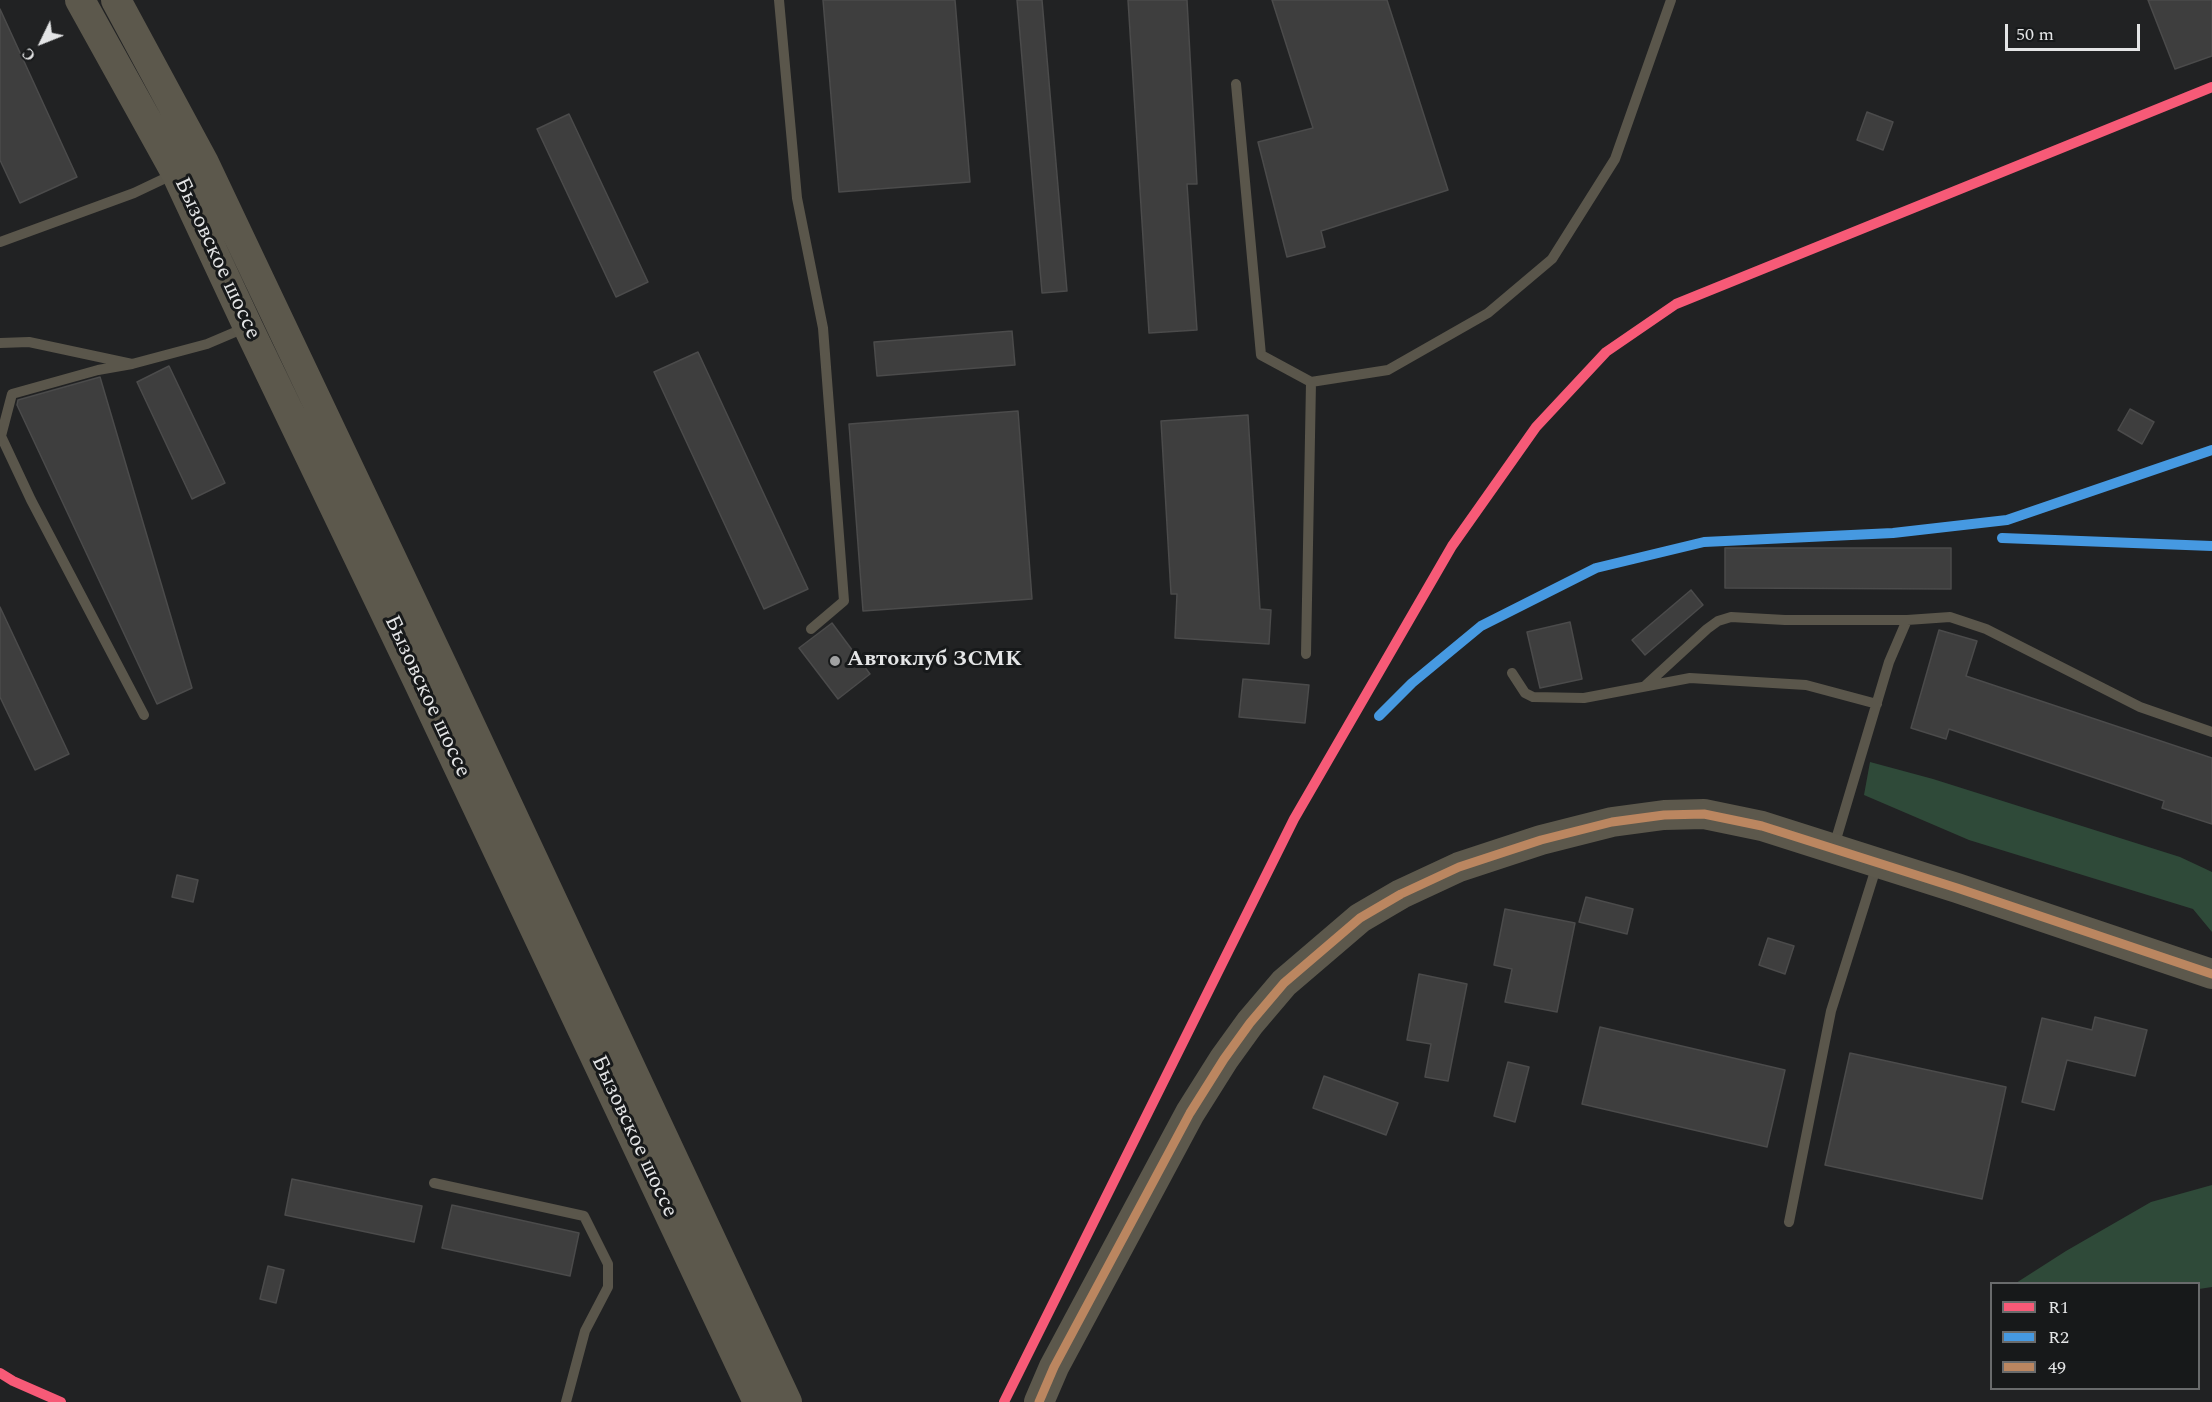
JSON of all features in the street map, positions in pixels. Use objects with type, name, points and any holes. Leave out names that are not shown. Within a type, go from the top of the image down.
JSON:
[{"type":"main road","name":"Бызовское шоссе","points":[[80,0],[177,173],[758,1402]]},
{"type":"main road","name":"Бызовское шоссе","points":[[116,0],[222,201],[787,1402]]},
{"type":"main road","points":[[1039,1402],[1054,1368],[1190,1113],[1250,1023],[1284,983],[1360,918],[1438,875],[1494,854],[1579,830],[1653,816],[1704,814],[1721,816],[1762,826],[2212,974]]},
{"type":"main road","points":[[1054,1368],[1062,1402]]},
{"type":"lane","points":[[779,0],[797,198],[823,328],[844,601],[811,629]]},
{"type":"lane","points":[[1236,84],[1261,355],[1311,382],[1388,370],[1488,313],[1552,259],[1615,159],[1671,0]]},
{"type":"lane","points":[[0,242],[134,193],[177,173]]},
{"type":"lane","points":[[144,715],[31,500],[1,436],[12,394],[98,369],[132,364],[207,344],[248,327]]},
{"type":"lane","points":[[0,343],[29,342],[132,364]]},
{"type":"lane","points":[[1306,654],[1311,382]]},
{"type":"lane","points":[[1645,686],[1707,629],[1718,621],[1731,617],[1785,620],[1907,620],[1950,617],[1986,629],[2131,702],[2212,732]]},
{"type":"lane","points":[[1833,850],[1888,662],[1907,620]]},
{"type":"lane","points":[[1512,673],[1525,693],[1533,697],[1584,698],[1689,678],[1806,685],[1877,704]]},
{"type":"lane","points":[[1789,1222],[1831,1011],[1878,864]]},
{"type":"lane","points":[[434,1183],[584,1216],[608,1264],[608,1287],[585,1331],[566,1402]]},
{"type":"green space","points":[[1870,762],[1933,779],[2180,857],[2212,872],[2212,932],[2193,909],[1969,840],[1864,795]]},
{"type":"green space","points":[[2212,1185],[2212,1287],[2200,1289],[2200,1282],[2018,1282],[2066,1251],[2151,1202]]},
{"type":"building","points":[[823,0],[955,0],[970,182],[839,192]]},
{"type":"building","points":[[1017,0],[1042,0],[1067,291],[1042,293]]},
{"type":"building","points":[[1128,0],[1187,0],[1197,184],[1187,184],[1197,330],[1149,333]]},
{"type":"building","points":[[1272,0],[1387,0],[1448,190],[1321,231],[1325,247],[1287,257],[1258,142],[1313,128]]},
{"type":"building","points":[[2148,0],[2212,0],[2212,56],[2175,69]]},
{"type":"building","points":[[0,9],[77,177],[20,203],[0,160]]},
{"type":"building","points":[[1867,112],[1893,122],[1883,150],[1857,140]]},
{"type":"building","points":[[569,114],[648,282],[616,297],[537,129]]},
{"type":"building","points":[[1012,331],[1015,365],[877,376],[874,342]]},
{"type":"building","points":[[698,352],[808,589],[764,609],[654,372]]},
{"type":"building","points":[[169,366],[225,483],[192,499],[137,382]]},
{"type":"building","points":[[100,377],[192,688],[157,704],[17,405],[18,400]]},
{"type":"building","points":[[2130,409],[2154,422],[2142,444],[2118,430]]},
{"type":"building","points":[[1018,411],[1032,599],[863,611],[849,424]]},
{"type":"building","points":[[1248,415],[1260,609],[1271,610],[1269,644],[1175,638],[1177,594],[1171,594],[1161,421]]},
{"type":"building","points":[[1725,548],[1951,548],[1951,589],[1725,588]]},
{"type":"building","points":[[1691,590],[1703,605],[1645,655],[1632,640]]},
{"type":"building","points":[[0,607],[69,754],[35,770],[0,697]]},
{"type":"building","points":[[1570,622],[1582,679],[1540,688],[1527,632]]},
{"type":"building","name":"Автоклуб ЗСМК","points":[[832,623],[870,674],[838,699],[799,648]]},
{"type":"building","points":[[1939,630],[1977,641],[1966,676],[2212,758],[2212,824],[2162,808],[2164,801],[1949,729],[1946,739],[1911,728]]},
{"type":"building","points":[[1243,679],[1309,685],[1305,723],[1239,717]]},
{"type":"building","points":[[177,875],[198,880],[193,902],[172,897]]},
{"type":"building","points":[[1586,897],[1633,909],[1627,934],[1579,922]]},
{"type":"building","points":[[1505,909],[1575,923],[1557,1012],[1505,1002],[1512,969],[1494,965]]},
{"type":"building","points":[[1768,938],[1794,946],[1785,974],[1759,965]]},
{"type":"building","points":[[1419,974],[1467,984],[1448,1081],[1425,1077],[1431,1044],[1407,1040]]},
{"type":"building","points":[[2095,1017],[2147,1030],[2135,1076],[2067,1060],[2054,1110],[2022,1102],[2042,1018],[2092,1030]]},
{"type":"building","points":[[1600,1027],[1785,1070],[1767,1147],[1582,1104]]},
{"type":"building","points":[[1850,1053],[2006,1087],[1982,1199],[1825,1165]]},
{"type":"building","points":[[1508,1062],[1529,1067],[1515,1122],[1494,1116]]},
{"type":"building","points":[[1324,1076],[1398,1103],[1386,1135],[1313,1108]]},
{"type":"building","points":[[292,1179],[422,1206],[414,1242],[285,1215]]},
{"type":"building","points":[[452,1205],[579,1233],[570,1276],[442,1248]]},
{"type":"building","points":[[268,1266],[284,1270],[276,1303],[260,1299]]},
{"type":"transit line","name":"R1","points":[[1004,1402],[1294,819],[1452,546],[1536,427],[1606,352],[1676,304],[2212,87]]},
{"type":"transit line","name":"R2","points":[[1379,716],[1412,683],[1481,626],[1596,568],[1704,542],[1893,533],[2007,520],[2212,450]]},
{"type":"transit line","name":"R2","points":[[2002,538],[2212,546]]},
{"type":"transit line","name":"49","points":[[1039,1402],[1054,1367],[1190,1113],[1250,1023],[1284,983],[1360,918],[1401,894],[1459,867],[1541,840],[1612,822],[1664,815],[1704,814],[1762,826],[1957,888],[2212,974]]},
{"type":"transit line","name":"R1","points":[[0,1373],[61,1402]]},
{"type":"place","name":"Автоклуб ЗСМК","points":[[835,661]]}]
